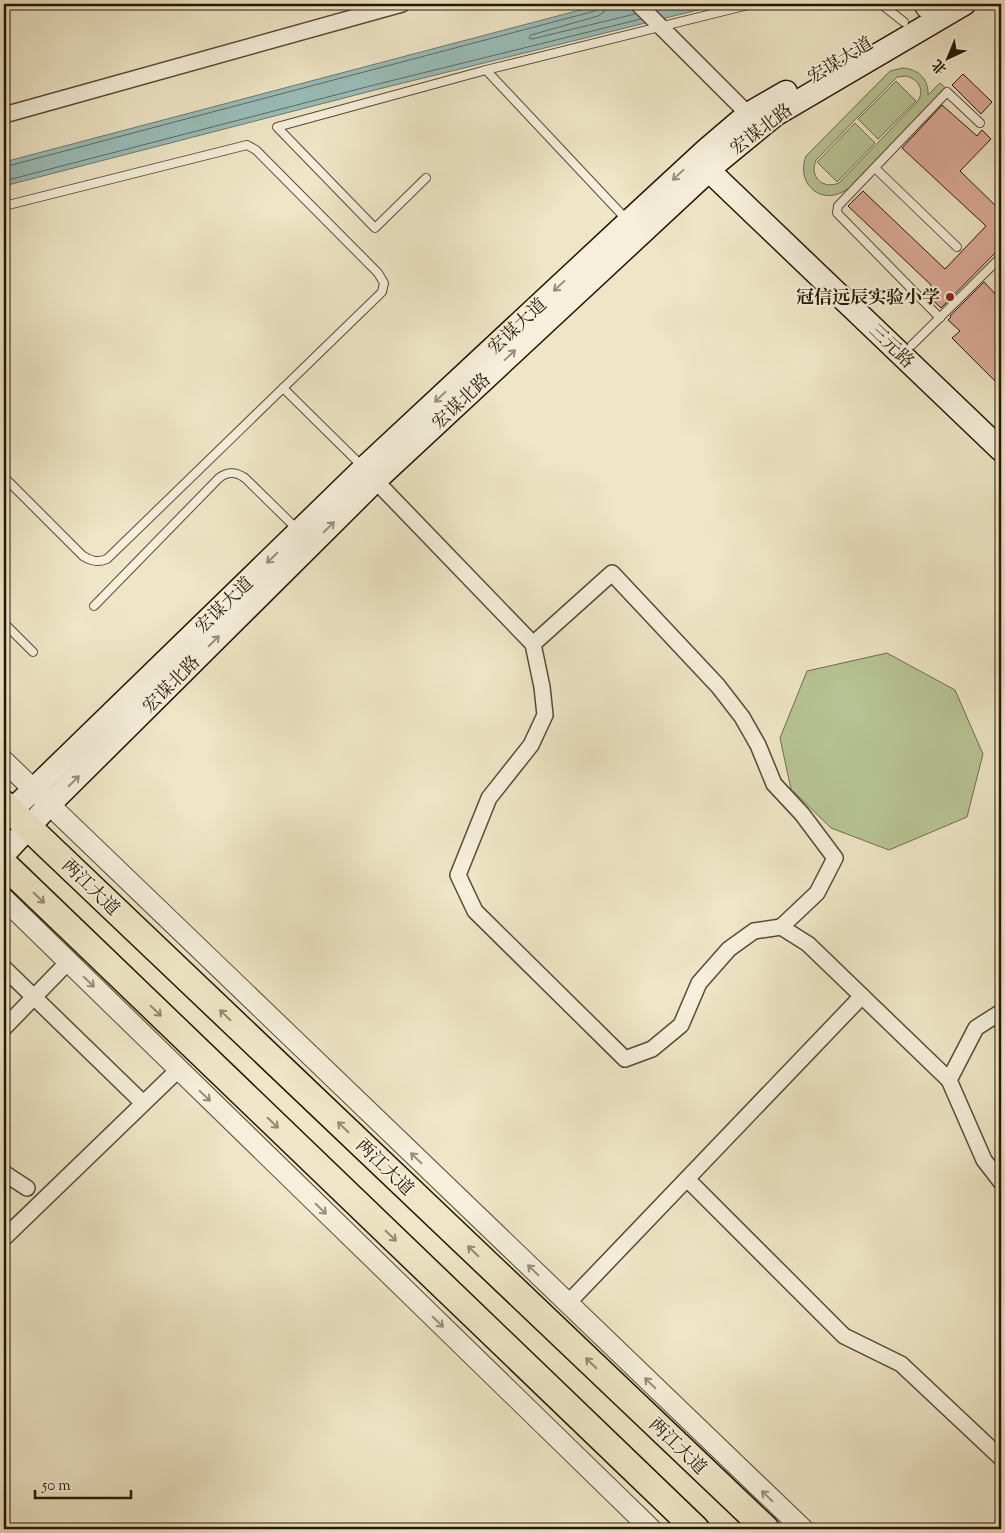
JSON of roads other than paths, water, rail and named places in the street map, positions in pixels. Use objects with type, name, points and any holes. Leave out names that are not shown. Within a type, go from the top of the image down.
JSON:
[{"type":"highway","name":"两江大道","points":[[12,815],[766,1529]]},
{"type":"highway","points":[[4,864],[696,1529]]},
{"type":"main road","name":"宏谋北路","points":[[4,854],[12,815],[49,805],[370,474],[708,160],[776,115],[964,4]]},
{"type":"main road","name":"宏谋大道","points":[[12,815],[33,789],[299,531],[370,474],[628,222],[708,160],[748,114],[904,22],[927,6]]},
{"type":"main road","name":"三元路","points":[[708,160],[912,345],[1001,432]]},
{"type":"main road","name":"三元路","points":[[708,160],[1001,450]]},
{"type":"street","points":[[4,115],[402,4]]},
{"type":"street","points":[[638,4],[748,114]]},
{"type":"street","points":[[370,474],[533,644],[542,687],[545,715],[531,745],[489,798],[458,875],[475,911],[625,1059],[652,1049],[681,1025],[699,983],[728,949],[754,931],[781,927],[818,893],[835,858],[802,814],[774,784],[758,745],[742,717],[718,686],[612,573],[533,644]]},
{"type":"street","points":[[4,761],[803,1529]]},
{"type":"street","points":[[4,899],[651,1529]]},
{"type":"street","points":[[781,927],[808,944],[949,1080],[984,1160],[1001,1182]]},
{"type":"street","points":[[4,1028],[68,962]]},
{"type":"street","points":[[4,968],[144,1103]]},
{"type":"street","points":[[568,1304],[862,996]]},
{"type":"street","points":[[949,1080],[976,1028],[1001,1012]]},
{"type":"street","points":[[4,1238],[178,1070]]},
{"type":"street","points":[[4,1173],[28,1188]]},
{"type":"street","points":[[686,1180],[844,1336],[902,1364],[1001,1458]]},
{"type":"lane","points":[[426,178],[375,228],[277,127],[486,70],[752,4]]},
{"type":"lane","points":[[881,4],[904,22]]},
{"type":"lane","points":[[486,70],[628,222]]},
{"type":"lane","points":[[940,318],[837,213],[838,206],[947,92],[980,123]]},
{"type":"lane","points":[[4,206],[247,145],[256,150],[378,273],[384,283],[382,292],[110,557],[94,561],[83,556],[4,477]]},
{"type":"lane","points":[[875,168],[957,247]]},
{"type":"lane","points":[[912,345],[1001,257]]},
{"type":"lane","points":[[283,388],[370,474]]},
{"type":"lane","points":[[94,606],[219,478],[227,473],[235,473],[245,478],[299,531]]},
{"type":"lane","points":[[4,622],[34,652]]},
{"type":"water","points":[[603,4],[722,4],[375,90],[4,186],[4,162]]},
{"type":"place","name":"冠信远辰实验小学","points":[[950,297]]}]
